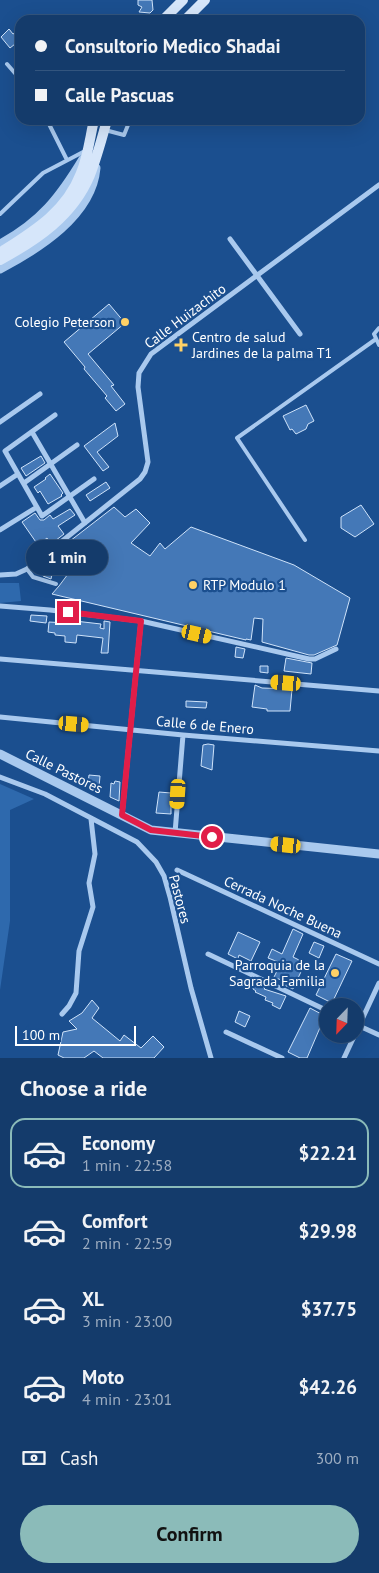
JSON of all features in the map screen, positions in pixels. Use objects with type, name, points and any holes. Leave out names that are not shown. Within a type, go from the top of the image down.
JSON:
[{"type":"main road","points":[[168,15],[182,0]]},
{"type":"main road","points":[[190,15],[205,0]]},
{"type":"main road","points":[[0,260],[31,243],[57,222],[78,196],[86,173],[93,125]]},
{"type":"main road","points":[[90,152],[106,125]]},
{"type":"main road","points":[[0,253],[37,230],[50,218],[86,173]]},
{"type":"street","points":[[0,244],[29,226],[47,210],[66,187],[90,152]]},
{"type":"street","points":[[0,269],[36,248],[57,232],[77,211],[90,191],[95,175],[90,152]]},
{"type":"street","name":"Calle Huizachito","points":[[0,575],[16,574],[27,569],[140,479],[145,472],[148,462],[138,387],[139,373],[151,354],[379,185]]},
{"type":"street","points":[[230,239],[300,334]]},
{"type":"street","points":[[0,422],[40,394]]},
{"type":"street","points":[[55,415],[5,451],[42,516],[94,479]]},
{"type":"street","points":[[32,432],[86,523]]},
{"type":"street","points":[[24,483],[77,445]]},
{"type":"street","points":[[0,486],[18,474]]},
{"type":"street","points":[[0,530],[37,507]]},
{"type":"street","points":[[0,606],[141,621],[309,659],[315,659],[336,649]]},
{"type":"street","points":[[122,815],[141,621]]},
{"type":"street","points":[[0,659],[379,691]]},
{"type":"street","name":"Calle 6 de Enero","points":[[0,717],[183,735],[379,751]]},
{"type":"street","points":[[175,834],[183,735]]},
{"type":"street","name":"Calle Pastores","points":[[0,754],[151,830],[379,854]]},
{"type":"street","name":"Pastores","points":[[0,777],[45,794],[137,842],[156,862],[164,876],[191,988],[211,1058]]},
{"type":"street","points":[[62,1014],[76,993],[79,951],[93,907],[88,883],[95,854],[91,818]]},
{"type":"street","name":"Cerrada Noche Buena","points":[[177,870],[379,964]]},
{"type":"street","points":[[208,954],[319,1007]]},
{"type":"street","points":[[364,1012],[379,983]]},
{"type":"street","points":[[364,1028],[379,1035]]},
{"type":"street","points":[[226,1032],[282,1058]]},
{"type":"street","points":[[344,1058],[350,1043]]},
{"type":"lane","points":[[7,64],[15,73]]},
{"type":"lane","points":[[50,125],[68,160]]},
{"type":"lane","points":[[106,125],[124,135],[128,125]]},
{"type":"lane","points":[[0,214],[42,173],[90,152]]},
{"type":"lane","points":[[379,328],[374,334],[379,345]]},
{"type":"lane","points":[[305,540],[237,438],[376,339]]},
{"type":"lane","points":[[27,569],[33,577],[56,584]]},
{"type":"shaded area","points":[[0,583],[19,583],[21,601],[0,603]]},
{"type":"shaded area","points":[[0,784],[34,799],[10,810],[10,921],[0,990]]},
{"type":"building","points":[[138,0],[152,0],[153,10],[150,13],[139,12],[142,7],[138,5]]},
{"type":"building","points":[[9,29],[13,34],[15,33],[15,44],[10,48],[1,37]]},
{"type":"building","points":[[109,304],[125,323],[88,354],[114,385],[111,386],[125,404],[116,411],[105,398],[107,396],[64,342]]},
{"type":"building","points":[[306,405],[314,421],[308,424],[306,429],[296,434],[292,429],[290,430],[283,416]]},
{"type":"building","points":[[115,423],[118,436],[97,452],[109,467],[103,471],[84,446]]},
{"type":"building","points":[[41,456],[45,463],[26,476],[21,468]]},
{"type":"building","points":[[50,474],[63,493],[62,496],[48,504],[40,491],[38,493],[34,487]]},
{"type":"building","points":[[106,482],[110,488],[90,501],[86,495]]},
{"type":"building","points":[[361,505],[374,524],[355,537],[341,528],[341,517]]},
{"type":"building","name":"RTP Modulo 1","points":[[114,507],[125,517],[136,509],[150,523],[131,543],[150,556],[160,543],[165,549],[191,527],[294,565],[350,598],[337,645],[314,655],[309,655],[262,642],[263,619],[254,618],[251,640],[246,640],[52,594],[89,546],[55,561],[54,567],[48,558]]},
{"type":"building","points":[[70,509],[75,515],[58,526],[64,534],[51,544],[47,538],[38,545],[22,522],[35,513],[40,520],[44,520],[50,515],[53,519]]},
{"type":"building","points":[[45,568],[53,570],[51,579],[43,576]]},
{"type":"building","points":[[31,615],[47,616],[46,623],[30,621]]},
{"type":"building","points":[[66,620],[101,624],[100,628],[104,629],[104,621],[110,622],[108,653],[101,653],[103,638],[77,635],[76,643],[65,642],[65,636],[48,632],[49,622],[66,623]]},
{"type":"building","points":[[236,647],[245,649],[243,658],[235,657]]},
{"type":"building","points":[[286,658],[312,663],[311,674],[284,671]]},
{"type":"building","points":[[260,666],[268,666],[268,673],[260,672]]},
{"type":"building","points":[[255,685],[262,688],[292,689],[290,711],[267,711],[267,709],[252,707]]},
{"type":"building","points":[[186,701],[207,702],[206,708],[186,707]]},
{"type":"building","points":[[203,745],[214,745],[212,770],[201,766]]},
{"type":"building","points":[[89,775],[100,776],[99,787],[88,784]]},
{"type":"building","points":[[115,781],[120,782],[119,801],[110,797],[111,783],[114,784]]},
{"type":"building","points":[[159,792],[171,793],[171,814],[156,813]]},
{"type":"building","points":[[293,929],[303,934],[293,957],[305,963],[293,989],[282,984],[281,980],[274,977],[281,963],[268,958],[272,949],[282,954]]},
{"type":"building","points":[[238,932],[260,942],[251,961],[239,955],[238,959],[228,954]]},
{"type":"building","points":[[314,942],[324,946],[319,958],[309,953]]},
{"type":"building","points":[[336,954],[352,961],[334,998],[322,998],[316,995]]},
{"type":"building","points":[[254,982],[264,989],[286,996],[280,1009],[272,1005],[273,1003],[265,1000],[266,997],[255,992],[253,989]]},
{"type":"building","points":[[92,1000],[99,1008],[92,1018],[120,1041],[124,1035],[141,1048],[153,1036],[164,1047],[154,1058],[103,1058],[94,1051],[84,1058],[64,1058],[58,1055],[63,1032],[77,1029],[69,1021],[82,1013]]},
{"type":"building","points":[[310,1008],[319,1013],[319,1030],[307,1058],[300,1058],[288,1052]]},
{"type":"building","points":[[239,1011],[250,1016],[245,1027],[235,1022]]},
{"type":"place","name":"Colegio Peterson","points":[[125,322]]},
{"type":"place","name":"Centro de salud Jardines de la palma T1","points":[[181,345]]},
{"type":"place","name":"RTP Modulo 1","points":[[193,585]]},
{"type":"place","name":"Parroquia de la Sagrada Familia","points":[[335,973]]},
{"type":"route","points":[[68,612],[141,621],[122,815],[151,830],[212,837]]}]
